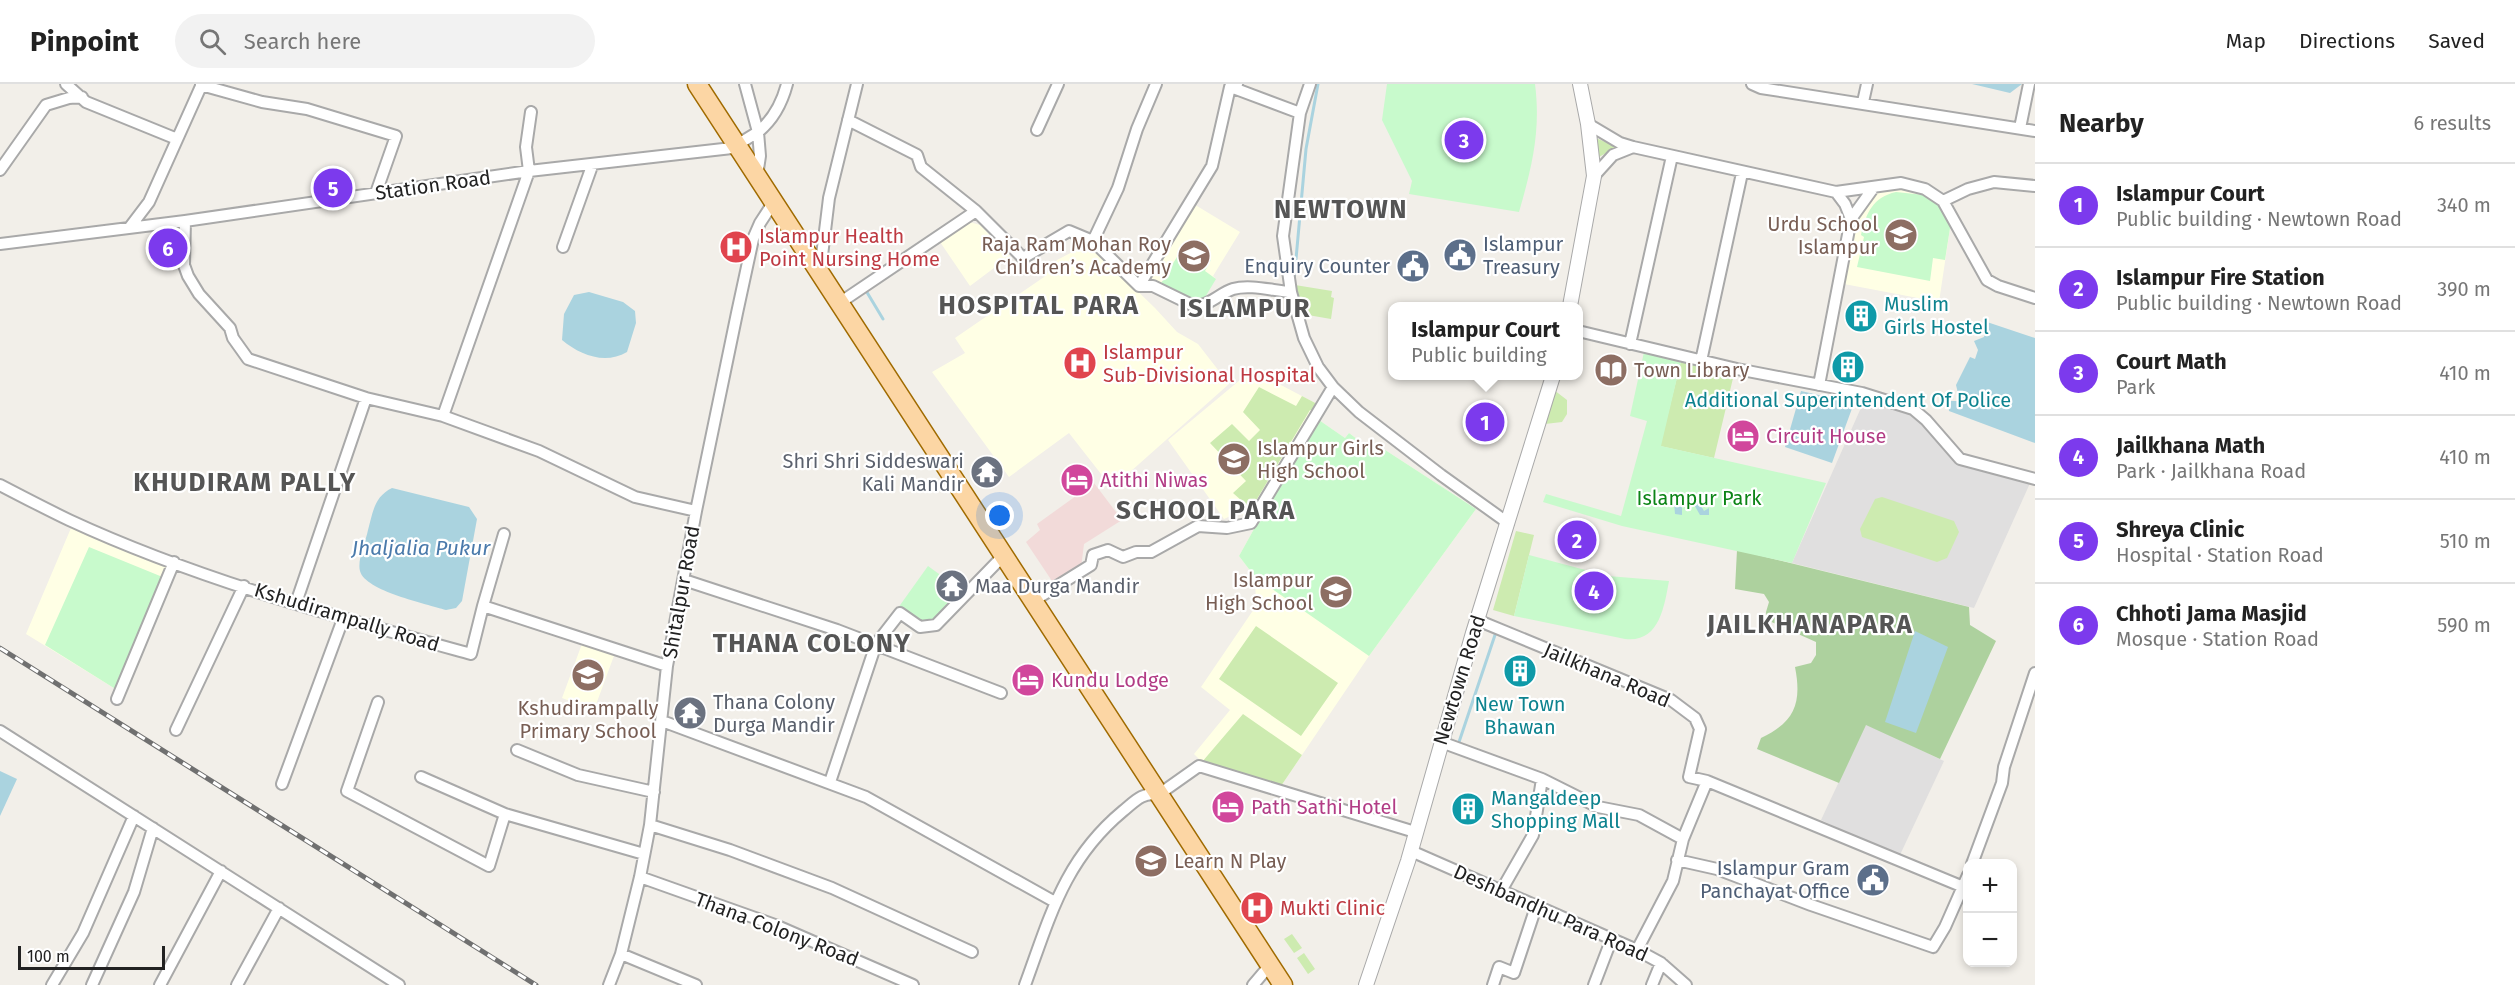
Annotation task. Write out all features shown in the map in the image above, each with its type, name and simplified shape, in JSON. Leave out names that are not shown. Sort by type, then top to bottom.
[{"type":"main road","points":[[696,84],[730,147],[757,178],[1283,985]]},
{"type":"street","points":[[66,84],[86,102],[177,139]]},
{"type":"street","points":[[130,227],[148,202],[202,84],[262,102],[307,109],[396,136],[376,193]]},
{"type":"street","points":[[745,84],[758,132],[760,156],[757,178]]},
{"type":"street","points":[[730,147],[758,132],[771,121],[784,96],[787,84]]},
{"type":"street","points":[[820,276],[829,198],[857,84]]},
{"type":"street","points":[[1037,130],[1058,84]]},
{"type":"street","points":[[1093,241],[1118,188],[1137,129],[1156,84]]},
{"type":"street","points":[[1310,84],[1300,112],[1284,227],[1291,292],[1304,338],[1318,367],[1333,387],[1366,418],[1508,523]]},
{"type":"street","points":[[1571,302],[1594,176],[1588,124],[1580,84]]},
{"type":"street","points":[[1863,102],[1867,84]]},
{"type":"street","points":[[2020,128],[2029,84]]},
{"type":"street","points":[[1139,286],[1212,166],[1232,86],[1300,112]]},
{"type":"street","points":[[1759,86],[2035,131]]},
{"type":"street","points":[[0,170],[46,105],[69,98],[82,97]]},
{"type":"street","points":[[443,416],[529,171],[526,147],[531,112]]},
{"type":"street","points":[[848,120],[917,155],[921,168],[976,211],[1023,258],[1069,231],[1093,241],[1139,286],[1154,286],[1194,306],[1200,306],[1241,288],[1291,292]]},
{"type":"street","points":[[1588,124],[1620,143],[1633,147],[1836,192],[1901,183],[1925,189],[1943,201],[1987,279],[1998,286],[2035,298]]},
{"type":"street","name":"Station Road","points":[[0,243],[185,221],[529,171],[592,166],[730,147]]},
{"type":"street","points":[[1594,176],[1613,155],[1633,147]]},
{"type":"street","points":[[1630,344],[1672,156]]},
{"type":"street","points":[[563,247],[592,166]]},
{"type":"street","points":[[1701,361],[1742,172]]},
{"type":"street","points":[[1943,201],[1968,189],[1994,182],[2035,186]]},
{"type":"street","points":[[1819,385],[1851,219],[1874,188]]},
{"type":"street","points":[[1836,192],[1845,204],[1851,219]]},
{"type":"street","name":"Shitalpur Road","points":[[609,985],[621,954],[640,877],[650,825],[667,666],[696,512],[753,239],[773,203]]},
{"type":"street","points":[[838,303],[976,211]]},
{"type":"street","points":[[185,221],[184,265],[188,276],[199,294],[230,328],[233,338],[248,359],[366,398],[443,416],[539,451],[635,497],[696,512]]},
{"type":"street","points":[[1583,332],[1701,361],[1862,393],[1913,409],[1926,420],[1960,459],[2035,479]]},
{"type":"street","name":"Newtown Road","points":[[1366,985],[1411,851],[1477,620],[1551,380]]},
{"type":"street","points":[[1033,601],[1091,565],[1093,555],[1108,550],[1124,557],[1136,552],[1151,552],[1198,526],[1227,528],[1251,523],[1333,387]]},
{"type":"street","points":[[296,603],[366,398]]},
{"type":"street","name":"Kshudirampally Road","points":[[0,485],[70,521],[174,562],[343,619],[471,654],[483,606]]},
{"type":"street","points":[[504,534],[483,606],[667,666]]},
{"type":"street","points":[[830,782],[876,644],[900,614],[920,627],[936,625],[1003,556]]},
{"type":"street","points":[[117,699],[174,562]]},
{"type":"street","points":[[684,580],[876,644],[1001,693]]},
{"type":"street","points":[[176,730],[244,586]]},
{"type":"street","points":[[282,784],[343,619]]},
{"type":"street","name":"Jailkhana Road","points":[[1477,620],[1671,700],[1695,718],[1700,729],[1689,777],[1707,781]]},
{"type":"street","points":[[1974,859],[2005,774],[2004,767],[2035,673]]},
{"type":"street","points":[[378,702],[347,791],[489,866],[505,814]]},
{"type":"street","points":[[662,722],[867,796],[1055,902]]},
{"type":"street","points":[[0,731],[399,985]]},
{"type":"street","points":[[1441,742],[1542,779],[1598,807],[1639,815],[1683,839]]},
{"type":"street","points":[[517,750],[578,775],[654,792]]},
{"type":"street","points":[[1025,985],[1055,902],[1088,845],[1105,826],[1140,797],[1149,793],[1158,795],[1199,766],[1415,832]]},
{"type":"street","points":[[421,777],[505,814],[644,854]]},
{"type":"street","points":[[1501,891],[1533,835],[1542,779]]},
{"type":"street","points":[[1637,950],[1672,881],[1683,839],[1707,781],[1961,886]]},
{"type":"street","points":[[52,985],[83,933],[134,816]]},
{"type":"street","points":[[650,825],[730,850],[832,888],[972,951]]},
{"type":"street","points":[[92,985],[134,892],[153,828]]},
{"type":"street","name":"Deshbandhu Para Road","points":[[1411,851],[1637,950],[1661,963],[1686,985]]},
{"type":"street","points":[[1677,860],[1717,869],[1811,905],[1933,946],[1945,927],[1963,886]]},
{"type":"street","points":[[160,985],[221,871]]},
{"type":"street","name":"Thana Colony Road","points":[[640,877],[775,925],[913,985]]},
{"type":"street","points":[[1493,985],[1499,967],[1514,972],[1536,907]]},
{"type":"street","points":[[237,985],[279,908]]},
{"type":"street","points":[[1593,985],[1612,938]]},
{"type":"street","points":[[621,954],[696,985]]},
{"type":"street","points":[[1652,985],[1661,963]]},
{"type":"street","points":[[1253,985],[1270,965]]},
{"type":"shaded area","name":"Urdu School Islampur","points":[[1907,189],[1938,199],[1951,222],[1939,302],[1844,284],[1856,221],[1871,198],[1880,192]]},
{"type":"shaded area","name":"Raja Ram Mohan Roy Children’s Academy","points":[[1192,203],[1240,232],[1213,276],[1216,279],[1160,285],[1150,280]]},
{"type":"shaded area","points":[[966,221],[980,225],[1010,256],[970,286],[938,239]]},
{"type":"shaded area","name":"Islampur Sub-Divisional Hospital","points":[[1080,248],[1095,250],[1177,332],[1198,344],[1229,384],[1112,488],[1069,433],[1009,477],[932,372],[965,353],[955,338],[1044,277],[1057,260]]},
{"type":"shaded area","name":"Islampur Girls High School","points":[[1246,375],[1258,383],[1262,375],[1319,405],[1250,520],[1239,512],[1224,519],[1168,440]]},
{"type":"shaded area","points":[[1874,400],[1902,409],[1923,421],[1943,450],[1960,464],[2031,481],[1974,608],[1792,563],[1860,410]]},
{"type":"shaded area","name":"Islampur High School","points":[[1316,418],[1345,438],[1349,433],[1374,452],[1379,446],[1476,509],[1369,656],[1281,786],[1202,762],[1194,754],[1230,710],[1201,687],[1256,606],[1255,577],[1239,556],[1254,529],[1251,527]]},
{"type":"shaded area","points":[[1094,483],[1122,520],[1084,544],[1081,568],[1054,584],[1026,542],[1040,530],[1037,524]]},
{"type":"shaded area","points":[[71,528],[169,568],[117,690],[26,634]]},
{"type":"shaded area","name":"Kshudirampally Primary School","points":[[583,641],[615,653],[594,710],[562,698]]},
{"type":"shaded area","points":[[1866,724],[1944,761],[1899,857],[1821,820]]},
{"type":"shaded area","name":"Learn N Play","points":[[1153,848],[1166,857],[1146,876],[1135,865]]},
{"type":"green space","points":[[1387,84],[1535,84],[1537,118],[1534,149],[1519,212],[1409,194],[1412,181],[1382,120]]},
{"type":"green space","points":[[1596,138],[1617,147],[1599,157]]},
{"type":"green space","name":"Urdu School Islampur","points":[[1896,192],[1924,195],[1938,201],[1951,222],[1945,260],[1933,258],[1930,281],[1857,267],[1864,237],[1861,235],[1868,213],[1876,202]]},
{"type":"green space","points":[[1186,242],[1211,260],[1205,271],[1216,279],[1204,299],[1198,302],[1160,285]]},
{"type":"green space","points":[[1295,285],[1332,291],[1331,297],[1334,298],[1331,319],[1302,314]]},
{"type":"green space","name":"Islampur Park","points":[[1644,352],[1681,361],[1661,446],[1826,483],[1792,563],[1622,526],[1543,502],[1546,494],[1621,516],[1647,421],[1630,416]]},
{"type":"green space","points":[[1681,361],[1734,374],[1714,458],[1660,446]]},
{"type":"green space","points":[[1259,387],[1296,406],[1302,396],[1319,405],[1315,412],[1310,410],[1251,509],[1233,493],[1246,481],[1210,443],[1232,424],[1249,441],[1260,430],[1243,412]]},
{"type":"green space","points":[[1554,390],[1567,400],[1567,414],[1562,422],[1545,424]]},
{"type":"green space","name":"Islampur High School","points":[[1316,418],[1345,438],[1349,433],[1374,452],[1379,446],[1476,509],[1369,656],[1255,577],[1239,556],[1254,529],[1251,527]]},
{"type":"green space","points":[[1882,497],[1954,521],[1959,532],[1947,558],[1937,562],[1862,537],[1860,529],[1875,499]]},
{"type":"green space","points":[[1516,531],[1534,535],[1514,616],[1493,610]]},
{"type":"green space","points":[[89,547],[165,578],[117,690],[45,645]]},
{"type":"green space","points":[[1737,550],[1969,607],[1970,625],[1996,641],[1940,759],[1866,725],[1839,783],[1757,749],[1761,738],[1773,732],[1789,718],[1796,701],[1795,667],[1811,663],[1816,655],[1816,642],[1767,620],[1766,612],[1769,602],[1764,594],[1735,589]]},
{"type":"green space","points":[[1529,555],[1608,576],[1669,581],[1658,622],[1646,635],[1636,639],[1625,639],[1514,616]]},
{"type":"green space","points":[[928,566],[946,579],[942,586],[957,601],[935,623],[920,623],[898,608]]},
{"type":"green space","points":[[1256,626],[1338,683],[1301,736],[1219,679]]},
{"type":"green space","points":[[1243,714],[1302,755],[1281,786],[1202,762]]},
{"type":"green space","points":[[1292,934],[1302,948],[1294,953],[1284,939]]},
{"type":"green space","points":[[1304,953],[1315,969],[1308,974],[1297,958]]},
{"type":"water","points":[[1972,84],[2022,84],[2010,93]]},
{"type":"water","points":[[589,292],[623,302],[635,311],[636,323],[627,352],[619,356],[602,358],[585,354],[562,340],[564,314],[574,295]]},
{"type":"water","points":[[1987,322],[2035,338],[2035,443],[1949,411],[1948,401],[1960,401],[1956,385],[1970,357],[1975,359],[1978,350],[1974,341],[1984,337]]},
{"type":"water","points":[[1801,391],[1854,403],[1832,463],[1785,447]]},
{"type":"water","name":"Jhaljalia Pukur","points":[[392,488],[469,507],[477,519],[462,601],[456,608],[446,610],[384,591],[364,578],[360,571],[361,556],[375,506],[381,496]]},
{"type":"water","points":[[1688,494],[1697,499],[1704,511],[1709,508],[1709,515],[1700,515],[1692,501],[1688,500],[1682,505],[1682,515],[1675,514],[1674,502],[1677,498]]},
{"type":"water","points":[[1915,631],[1948,647],[1916,733],[1885,722]]},
{"type":"water","points":[[0,771],[17,779],[0,816]]},
{"type":"waterway","points":[[1294,281],[1306,149],[1318,84]]},
{"type":"waterway","points":[[865,289],[883,319]]},
{"type":"waterway","points":[[1458,745],[1496,632]]},
{"type":"railway","points":[[0,648],[536,985]]},
{"type":"place","name":"Court Math","points":[[1464,140]]},
{"type":"place","name":"Shreya Clinic","points":[[333,188]]},
{"type":"place","name":"Urdu School Islampur","points":[[1901,235]]},
{"type":"place","name":"Islampur Health Point Nursing Home","points":[[736,247]]},
{"type":"place","name":"Chhoti Jama Masjid","points":[[168,248]]},
{"type":"place","name":"Islampur Treasury","points":[[1460,255]]},
{"type":"place","name":"Raja Ram Mohan Roy Children’s Academy","points":[[1194,256]]},
{"type":"place","name":"Enquiry Counter","points":[[1413,266]]},
{"type":"place","name":"Muslim Girls Hostel","points":[[1861,316]]},
{"type":"place","name":"Islampur Sub-Divisional Hospital","points":[[1080,363]]},
{"type":"place","name":"Additional Superintendent Of Police","points":[[1848,367]]},
{"type":"place","name":"Town Library","points":[[1611,370]]},
{"type":"place","name":"Islampur Court","points":[[1485,422]]},
{"type":"place","name":"Circuit House","points":[[1743,436]]},
{"type":"place","name":"Islampur Girls High School","points":[[1234,459]]},
{"type":"place","name":"Shri Shri Siddeswari Kali Mandir","points":[[987,472]]},
{"type":"place","name":"Atithi Niwas","points":[[1077,480]]},
{"type":"place","name":"Islampur Fire Station","points":[[1577,540]]},
{"type":"place","name":"Maa Durga Mandir","points":[[952,586]]},
{"type":"place","name":"Jailkhana Math","points":[[1594,591]]},
{"type":"place","name":"Islampur High School","points":[[1336,592]]},
{"type":"place","name":"New Town Bhawan","points":[[1520,671]]},
{"type":"place","name":"Kshudirampally Primary School","points":[[588,675]]},
{"type":"place","name":"Kundu Lodge","points":[[1028,680]]},
{"type":"place","name":"Thana Colony Durga Mandir","points":[[690,713]]},
{"type":"place","name":"Path Sathi Hotel","points":[[1228,807]]},
{"type":"place","name":"Mangaldeep Shopping Mall","points":[[1468,809]]},
{"type":"place","name":"Learn N Play","points":[[1151,861]]},
{"type":"place","name":"Islampur Gram Panchayat Office","points":[[1873,880]]},
{"type":"place","name":"Mukti Clinic","points":[[1257,908]]},
{"type":"district","name":"NEWTOWN","points":[[1341,209]]},
{"type":"district","name":"HOSPITAL PARA","points":[[1039,305]]},
{"type":"district","name":"ISLAMPUR","points":[[1245,308]]},
{"type":"district","name":"KHUDIRAM PALLY","points":[[245,482]]},
{"type":"district","name":"SCHOOL PARA","points":[[1206,510]]},
{"type":"district","name":"JAILKHANAPARA","points":[[1810,624]]},
{"type":"district","name":"THANA COLONY","points":[[812,643]]}]
